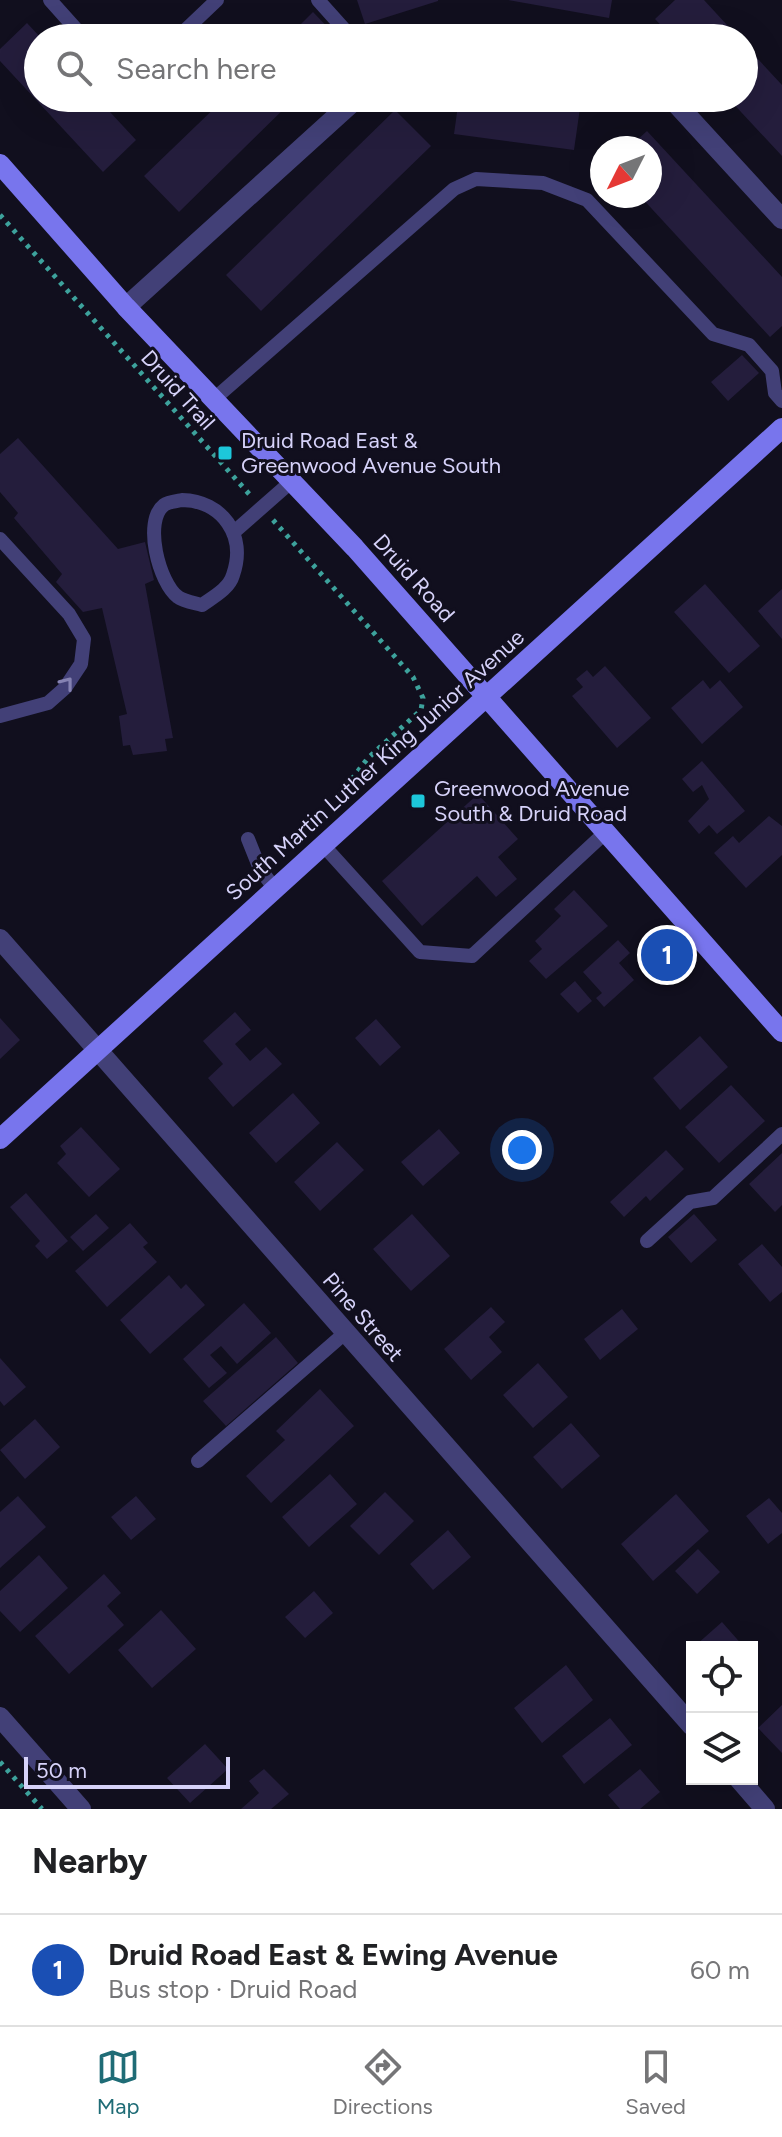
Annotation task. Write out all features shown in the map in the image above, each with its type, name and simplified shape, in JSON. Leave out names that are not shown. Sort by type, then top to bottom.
[{"type":"street","points":[[126,307],[342,112]]},
{"type":"street","points":[[684,112],[782,219]]},
{"type":"street","name":"Druid Road","points":[[0,164],[126,307],[292,481],[486,696],[782,1032]]},
{"type":"street","name":"South Martin Luther King Junior Avenue","points":[[0,1139],[782,428]]},
{"type":"street","name":"Pine Street","points":[[0,939],[686,1719]]},
{"type":"street","points":[[0,1717],[81,1809]]},
{"type":"street","points":[[744,1785],[765,1809]]},
{"type":"lane","points":[[50,0],[71,24]]},
{"type":"lane","points":[[192,24],[217,0]]},
{"type":"lane","points":[[318,0],[339,24]]},
{"type":"lane","points":[[213,400],[454,189],[476,179],[543,183],[587,200],[713,334],[749,345],[772,371],[775,393],[782,401]]},
{"type":"lane","points":[[234,532],[292,481]]},
{"type":"lane","points":[[182,500],[202,500],[219,512],[234,532],[237,557],[233,577],[220,593],[202,605],[177,597],[163,574],[154,521],[164,505],[182,500]]},
{"type":"lane","points":[[0,539],[69,614],[84,639],[81,664],[65,688],[48,703],[0,716]]},
{"type":"lane","points":[[323,845],[420,952],[472,956],[607,831]]},
{"type":"lane","points":[[248,839],[260,869],[275,889]]},
{"type":"lane","points":[[647,1241],[690,1202],[713,1198],[782,1134]]},
{"type":"lane","points":[[198,1461],[345,1333]]},
{"type":"path","name":"Druid Trail","points":[[0,215],[413,677],[423,698]]},
{"type":"path","points":[[0,1762],[42,1809]]},
{"type":"building","points":[[357,0],[438,0],[438,1],[365,24]]},
{"type":"building","points":[[508,0],[612,0],[609,18]]},
{"type":"building","points":[[675,0],[704,0],[726,24],[660,24],[655,19]]},
{"type":"building","points":[[313,12],[325,24],[301,24]]},
{"type":"building","points":[[24,26],[24,87],[0,61],[0,49]]},
{"type":"building","points":[[758,59],[782,85],[782,156],[741,112],[758,112]]},
{"type":"building","points":[[47,112],[110,112],[136,140],[103,172]]},
{"type":"building","points":[[210,112],[281,112],[179,212],[144,176]]},
{"type":"building","points":[[393,112],[397,112],[431,146],[261,311],[226,275]]},
{"type":"building","points":[[457,112],[579,112],[574,150],[454,134]]},
{"type":"building","points":[[662,147],[782,277],[782,326],[770,337],[651,208],[662,208]]},
{"type":"building","points":[[742,355],[759,373],[728,401],[711,382]]},
{"type":"building","points":[[18,438],[118,549],[145,542],[154,580],[145,584],[173,738],[165,739],[167,751],[133,755],[130,745],[123,746],[119,716],[127,714],[102,608],[83,612],[56,582],[62,574],[14,518],[18,513],[0,492],[0,454]]},
{"type":"building","points":[[705,584],[760,646],[729,673],[674,612]]},
{"type":"building","points":[[782,589],[782,639],[758,611]]},
{"type":"building","points":[[605,666],[651,718],[617,748],[572,696],[583,687],[576,679],[587,670],[593,677]]},
{"type":"building","points":[[703,680],[710,689],[720,680],[743,707],[702,744],[671,708]]},
{"type":"building","points":[[702,761],[745,811],[717,834],[709,825],[699,834],[688,821],[709,799],[702,785],[693,792],[682,779]]},
{"type":"building","points":[[478,794],[518,839],[498,857],[517,879],[496,897],[477,876],[422,926],[382,881]]},
{"type":"building","points":[[769,816],[782,826],[782,855],[746,888],[714,853],[733,836],[739,843]]},
{"type":"building","points":[[574,890],[608,926],[546,979],[529,961],[542,949],[535,941],[561,916],[554,909]]},
{"type":"building","points":[[618,940],[630,953],[619,963],[634,980],[604,1007],[596,998],[602,993],[583,972]]},
{"type":"building","points":[[575,981],[592,1001],[578,1013],[560,994]]},
{"type":"building","points":[[235,1012],[251,1030],[235,1044],[250,1061],[266,1047],[282,1064],[233,1107],[208,1078],[223,1064],[203,1041]]},
{"type":"building","points":[[0,1018],[20,1040],[0,1059]]},
{"type":"building","points":[[376,1019],[401,1047],[380,1066],[355,1038]]},
{"type":"building","points":[[700,1036],[728,1067],[680,1110],[653,1078]]},
{"type":"building","points":[[731,1085],[765,1121],[719,1163],[685,1127]]},
{"type":"building","points":[[293,1093],[320,1123],[276,1163],[249,1133]]},
{"type":"building","points":[[81,1127],[120,1169],[89,1197],[57,1163],[66,1154],[60,1146]]},
{"type":"building","points":[[439,1129],[460,1153],[423,1186],[401,1162]]},
{"type":"building","points":[[337,1142],[364,1170],[320,1211],[294,1182]]},
{"type":"building","points":[[666,1150],[684,1169],[650,1201],[646,1196],[624,1217],[610,1202]]},
{"type":"building","points":[[782,1153],[782,1205],[775,1212],[749,1184]]},
{"type":"building","points":[[26,1193],[68,1241],[47,1259],[35,1246],[40,1241],[10,1207]]},
{"type":"building","points":[[96,1214],[109,1228],[83,1251],[70,1237]]},
{"type":"building","points":[[412,1214],[450,1256],[411,1291],[373,1249]]},
{"type":"building","points":[[694,1214],[717,1240],[691,1263],[668,1237]]},
{"type":"building","points":[[130,1223],[148,1243],[143,1247],[157,1262],[107,1307],[75,1271]]},
{"type":"building","points":[[762,1244],[782,1267],[782,1292],[770,1302],[738,1264]]},
{"type":"building","points":[[169,1275],[181,1289],[186,1284],[205,1305],[150,1354],[120,1320]]},
{"type":"building","points":[[244,1303],[271,1333],[237,1364],[221,1346],[210,1355],[227,1373],[209,1388],[183,1359]]},
{"type":"building","points":[[491,1307],[505,1322],[489,1337],[502,1352],[471,1380],[444,1349]]},
{"type":"building","points":[[622,1309],[638,1329],[600,1360],[584,1339]]},
{"type":"building","points":[[276,1337],[298,1363],[226,1426],[203,1401]]},
{"type":"building","points":[[0,1358],[26,1387],[4,1406],[0,1401]]},
{"type":"building","points":[[538,1363],[568,1397],[533,1428],[503,1395]]},
{"type":"building","points":[[320,1389],[354,1426],[271,1503],[246,1476],[285,1440],[276,1431]]},
{"type":"building","points":[[35,1419],[60,1447],[25,1479],[0,1450]]},
{"type":"building","points":[[571,1423],[600,1456],[562,1489],[533,1457]]},
{"type":"building","points":[[330,1474],[357,1504],[309,1547],[282,1517]]},
{"type":"building","points":[[385,1492],[414,1521],[379,1555],[350,1526]]},
{"type":"building","points":[[676,1494],[709,1531],[653,1581],[621,1544]]},
{"type":"building","points":[[18,1496],[46,1527],[0,1568],[0,1512]]},
{"type":"building","points":[[136,1496],[156,1519],[131,1540],[111,1517]]},
{"type":"building","points":[[769,1498],[782,1513],[782,1533],[768,1544],[746,1516]]},
{"type":"building","points":[[448,1530],[471,1557],[433,1590],[410,1564]]},
{"type":"building","points":[[698,1549],[720,1572],[697,1594],[675,1571]]},
{"type":"building","points":[[39,1555],[68,1588],[20,1632],[0,1611],[0,1591]]},
{"type":"building","points":[[104,1574],[121,1593],[107,1606],[124,1625],[69,1674],[35,1636]]},
{"type":"building","points":[[314,1591],[333,1613],[305,1638],[285,1617]]},
{"type":"building","points":[[161,1610],[196,1649],[152,1688],[118,1650]]},
{"type":"building","points":[[722,1622],[739,1641],[701,1641]]},
{"type":"building","points":[[566,1665],[593,1700],[542,1743],[514,1708]]},
{"type":"building","points":[[782,1705],[782,1753],[758,1728]]},
{"type":"building","points":[[610,1718],[632,1745],[584,1784],[562,1756]]},
{"type":"building","points":[[205,1744],[228,1769],[190,1803],[167,1778]]},
{"type":"building","points":[[264,1769],[289,1794],[271,1809],[241,1809],[259,1793],[249,1781]]},
{"type":"building","points":[[640,1769],[660,1792],[640,1809],[620,1809],[608,1795]]},
{"type":"place","name":"Druid Road East & Greenwood Avenue South","points":[[225,453]]},
{"type":"place","name":"Greenwood Avenue South & Druid Road","points":[[418,801]]},
{"type":"place","name":"Druid Road East & Ewing Avenue","points":[[667,955]]}]
